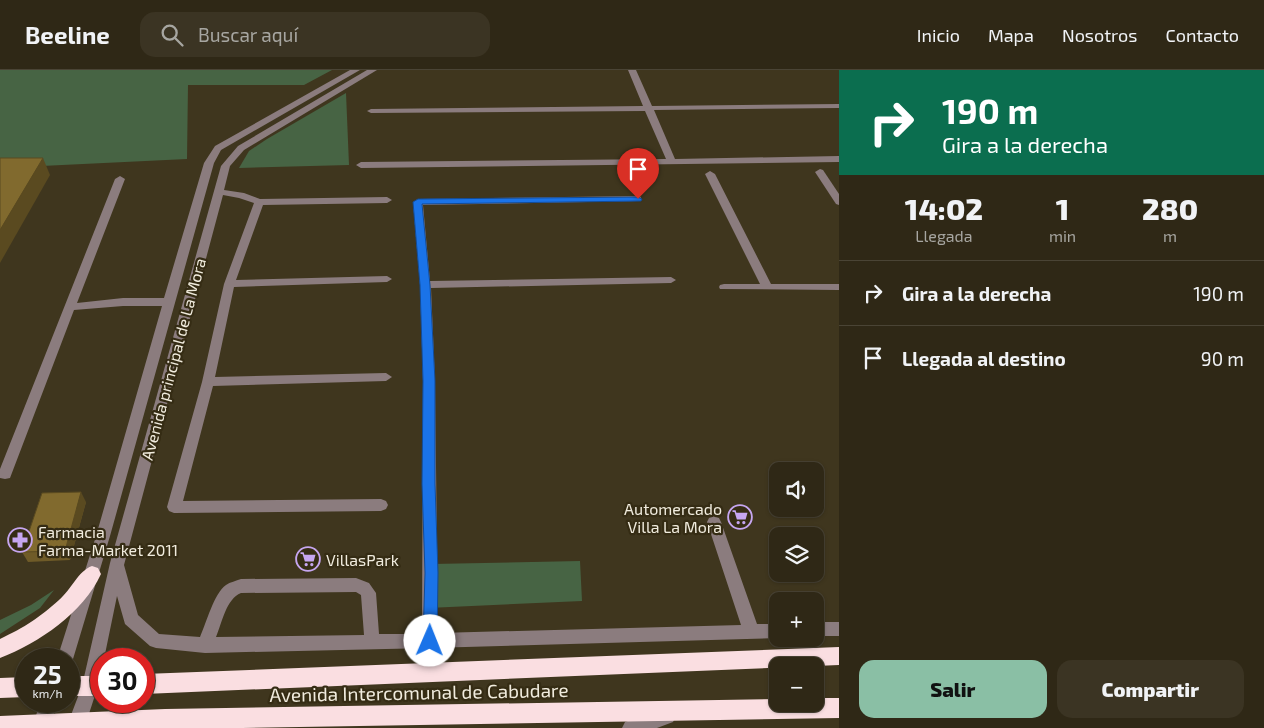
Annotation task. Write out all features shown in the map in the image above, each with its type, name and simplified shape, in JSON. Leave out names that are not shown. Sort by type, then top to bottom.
[{"type":"highway","points":[[0,649],[38,630],[68,604],[92,574]]},
{"type":"highway","name":"Avenida Intercomunal de Cabudare","points":[[155,684],[839,656]]},
{"type":"highway","points":[[0,688],[15,687]]},
{"type":"highway","name":"Avenida Intercomunal de Cabudare","points":[[0,726],[839,708]]},
{"type":"street","name":"Avenida principal de La Mora","points":[[68,648],[92,574],[168,302],[209,164],[218,148],[245,131],[356,70]]},
{"type":"street","name":"Avenida principal de La Mora","points":[[102,648],[117,563],[168,383],[226,166],[241,148],[373,70]]},
{"type":"street","points":[[632,70],[650,107],[672,162]]},
{"type":"street","points":[[371,111],[839,106]]},
{"type":"street","points":[[361,165],[839,159]]},
{"type":"street","points":[[820,172],[839,202]]},
{"type":"street","points":[[710,174],[767,287]]},
{"type":"street","points":[[6,474],[120,179]]},
{"type":"street","points":[[218,192],[241,195],[258,202],[387,200]]},
{"type":"street","points":[[430,641],[432,573],[428,484],[429,381],[425,285],[418,202],[638,199]]},
{"type":"street","points":[[258,202],[229,284],[208,382],[174,508],[381,504]]},
{"type":"street","points":[[229,284],[387,279]]},
{"type":"street","points":[[425,285],[671,280]]},
{"type":"street","points":[[724,287],[839,286]]},
{"type":"street","points":[[69,308],[123,302],[168,302]]},
{"type":"street","points":[[208,382],[386,377]]},
{"type":"street","points":[[714,522],[751,631]]},
{"type":"street","points":[[117,563],[131,618],[156,642],[205,645],[430,641],[769,631]]},
{"type":"street","points":[[205,645],[224,598],[230,590],[241,586],[356,585],[364,588],[368,593],[372,641]]},
{"type":"street","points":[[824,630],[839,629]]},
{"type":"street","name":"Avenida principal de La Mora","points":[[77,723],[90,698]]},
{"type":"street","points":[[631,728],[683,710]]},
{"type":"street","points":[[42,724],[46,713]]},
{"type":"green space","points":[[0,70],[332,70],[304,85],[188,85],[187,159],[0,168]]},
{"type":"green space","points":[[346,93],[349,165],[239,168],[249,151]]},
{"type":"green space","points":[[580,561],[582,601],[428,608],[432,564]]},
{"type":"green space","points":[[54,590],[40,608],[0,634],[0,620],[31,605]]},
{"type":"building","points":[[0,158],[43,158],[0,230]]},
{"type":"building","points":[[81,492],[65,551],[22,552],[42,493]]},
{"type":"place","name":"Automercado Villa La Mora","points":[[740,517]]},
{"type":"place","name":"Farmacia Farma-Market 2011","points":[[20,540]]},
{"type":"place","name":"VillasPark","points":[[308,559]]},
{"type":"route","points":[[430,641],[432,573],[428,484],[429,381],[425,285],[418,202],[638,199]]}]
